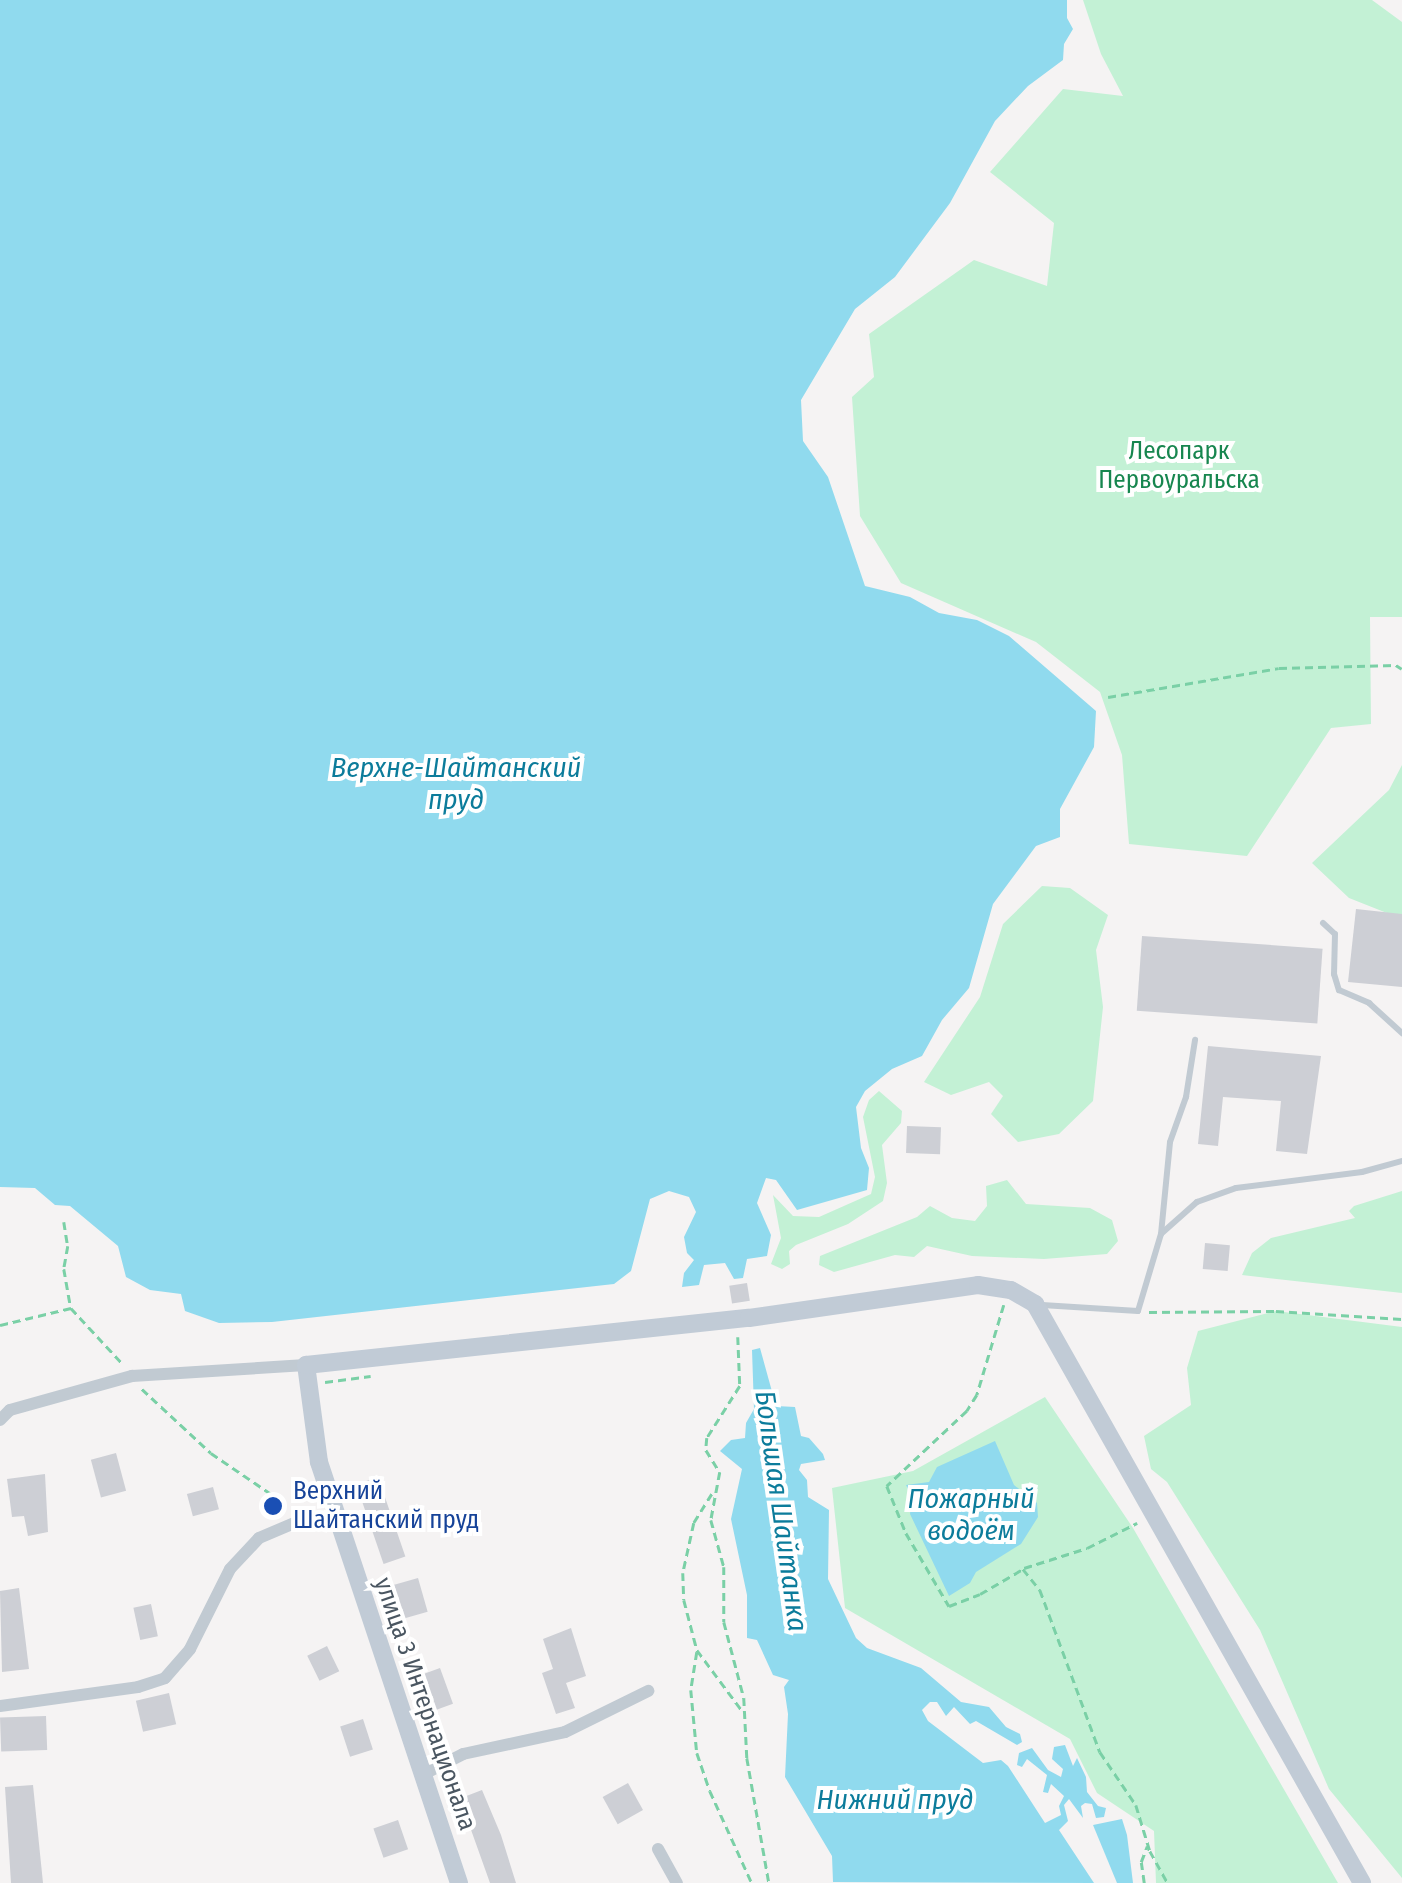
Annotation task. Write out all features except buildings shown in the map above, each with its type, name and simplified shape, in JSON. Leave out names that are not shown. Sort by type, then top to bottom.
[{"type":"street","points":[[0,1420],[10,1410],[132,1376],[306,1365],[748,1318],[939,1287],[978,1284],[1011,1290],[1035,1304],[1362,1883]]},
{"type":"street","name":"улица 3 Интернационала","points":[[306,1365],[319,1462],[460,1883]]},
{"type":"street","points":[[0,1706],[138,1687],[165,1678],[190,1649],[230,1569],[260,1538],[295,1523]]},
{"type":"street","points":[[422,1775],[463,1754],[565,1732],[648,1692]]},
{"type":"street","points":[[658,1849],[677,1883]]},
{"type":"lane","points":[[1323,923],[1335,934],[1334,974],[1339,990],[1369,1003],[1402,1033]]},
{"type":"lane","points":[[1035,1304],[1138,1312],[1161,1234],[1170,1142],[1186,1097],[1195,1040]]},
{"type":"lane","points":[[1161,1234],[1197,1202],[1236,1188],[1362,1172],[1402,1161]]},
{"type":"path","points":[[1108,696],[1279,668],[1402,666]]},
{"type":"path","points":[[64,1222],[68,1246],[64,1269],[71,1308],[98,1332],[167,1417],[271,1494]]},
{"type":"path","points":[[1011,1290],[977,1395],[967,1412],[887,1486],[906,1533],[949,1606],[980,1594],[1022,1569],[1087,1548],[1139,1522]]},
{"type":"path","points":[[0,1326],[71,1308]]},
{"type":"path","points":[[1138,1312],[1276,1311],[1402,1320]]},
{"type":"path","points":[[738,1334],[740,1386],[707,1438],[706,1450],[720,1472],[713,1493],[694,1522],[683,1573],[697,1650],[710,1674],[745,1714]]},
{"type":"path","points":[[713,1493],[712,1520],[724,1567],[724,1622],[733,1642],[745,1714],[746,1758],[769,1883]]},
{"type":"path","points":[[1022,1569],[1040,1590],[1100,1752],[1136,1805],[1147,1845],[1168,1883]]},
{"type":"path","points":[[697,1650],[691,1690],[697,1753],[752,1883]]},
{"type":"path","points":[[1144,1883],[1141,1862],[1147,1845]]},
{"type":"green space","name":"Лесопарк Первоуральска","points":[[1083,0],[1372,0],[1402,22],[1402,617],[1370,617],[1371,724],[1331,728],[1247,856],[1129,844],[1122,755],[1100,692],[1036,642],[901,583],[860,516],[852,397],[874,377],[869,334],[974,260],[1047,286],[1054,223],[990,172],[1063,89],[1123,96],[1101,54]]},
{"type":"green space","points":[[1402,765],[1402,919],[1349,898],[1312,863],[1389,790]]},
{"type":"green space","points":[[1042,886],[1070,888],[1108,915],[1096,950],[1103,1007],[1093,1101],[1059,1134],[1018,1142],[991,1114],[1003,1096],[989,1082],[951,1095],[924,1082],[980,997],[1003,924]]},
{"type":"green space","points":[[879,1091],[902,1111],[901,1123],[882,1145],[887,1183],[883,1201],[848,1224],[796,1245],[789,1251],[790,1264],[782,1269],[771,1264],[781,1238],[773,1195],[793,1216],[819,1217],[871,1194],[875,1177],[863,1117],[869,1100]]},
{"type":"green space","points":[[1007,1180],[1026,1204],[1090,1208],[1112,1220],[1118,1241],[1107,1254],[1044,1259],[972,1256],[927,1246],[914,1257],[895,1255],[834,1272],[819,1265],[820,1256],[917,1217],[930,1206],[952,1218],[975,1221],[987,1206],[986,1186]]},
{"type":"green space","points":[[1402,1191],[1402,1293],[1242,1275],[1252,1253],[1271,1238],[1355,1218],[1349,1211],[1354,1206]]},
{"type":"green space","points":[[1276,1311],[1402,1327],[1402,1878],[1329,1789],[1260,1630],[1167,1482],[1151,1469],[1144,1436],[1191,1405],[1187,1368],[1198,1331]]},
{"type":"green space","points":[[1045,1397],[1133,1528],[1338,1883],[1156,1883],[1154,1831],[1097,1793],[1070,1739],[845,1608],[832,1488],[913,1471]]},
{"type":"water","name":"Верхне-Шайтанский пруд","points":[[0,0],[1067,0],[1067,18],[1073,29],[1064,44],[1063,60],[1028,86],[995,121],[950,203],[895,277],[855,309],[801,400],[803,441],[828,477],[865,586],[910,597],[939,613],[977,620],[1009,636],[1096,711],[1094,747],[1060,809],[1060,837],[1036,846],[993,904],[969,988],[942,1020],[922,1056],[892,1069],[865,1091],[856,1107],[861,1148],[869,1168],[867,1190],[797,1210],[776,1180],[766,1178],[757,1203],[771,1235],[767,1256],[747,1259],[743,1278],[734,1279],[725,1263],[704,1265],[699,1285],[682,1287],[684,1273],[694,1260],[687,1253],[684,1237],[696,1212],[689,1197],[669,1191],[650,1199],[631,1271],[614,1284],[272,1322],[219,1323],[185,1311],[181,1294],[150,1290],[126,1277],[118,1246],[70,1206],[55,1205],[35,1188],[0,1187]]},
{"type":"water","name":"Нижний пруд","points":[[760,1348],[776,1406],[795,1407],[801,1436],[809,1438],[825,1460],[801,1464],[799,1470],[807,1480],[808,1497],[829,1510],[828,1579],[856,1638],[867,1648],[921,1668],[961,1702],[989,1707],[1006,1727],[1020,1734],[1022,1742],[1017,1745],[976,1721],[970,1724],[954,1707],[946,1716],[937,1702],[930,1702],[922,1710],[928,1721],[983,1763],[1001,1760],[1008,1766],[1045,1823],[1061,1815],[1059,1806],[1064,1796],[1051,1784],[1048,1793],[1043,1792],[1047,1775],[1027,1759],[1022,1767],[1017,1765],[1019,1753],[1032,1748],[1048,1770],[1061,1777],[1063,1769],[1052,1759],[1054,1747],[1065,1745],[1073,1766],[1077,1758],[1086,1777],[1087,1792],[1098,1806],[1106,1808],[1104,1817],[1096,1818],[1092,1804],[1085,1803],[1081,1806],[1083,1818],[1069,1799],[1064,1805],[1068,1821],[1059,1830],[1094,1883],[833,1882],[832,1856],[785,1777],[788,1714],[784,1687],[789,1680],[773,1675],[757,1640],[747,1638],[747,1595],[731,1519],[742,1469],[720,1451],[731,1440],[745,1438],[746,1423],[754,1409],[752,1350]]},
{"type":"water","name":"Пожарный водоём","points":[[995,1441],[1014,1485],[1037,1503],[1038,1517],[1021,1544],[976,1572],[970,1583],[949,1596],[910,1514],[912,1497],[906,1485],[929,1482],[937,1467]]},
{"type":"water","points":[[1122,1819],[1133,1883],[1117,1883],[1093,1825]]},
{"type":"place","name":"Верхний Шайтанский пруд","points":[[273,1506]]},
{"type":"water label","name":"Большая Шайтанка","points":[[781,1511]]}]
